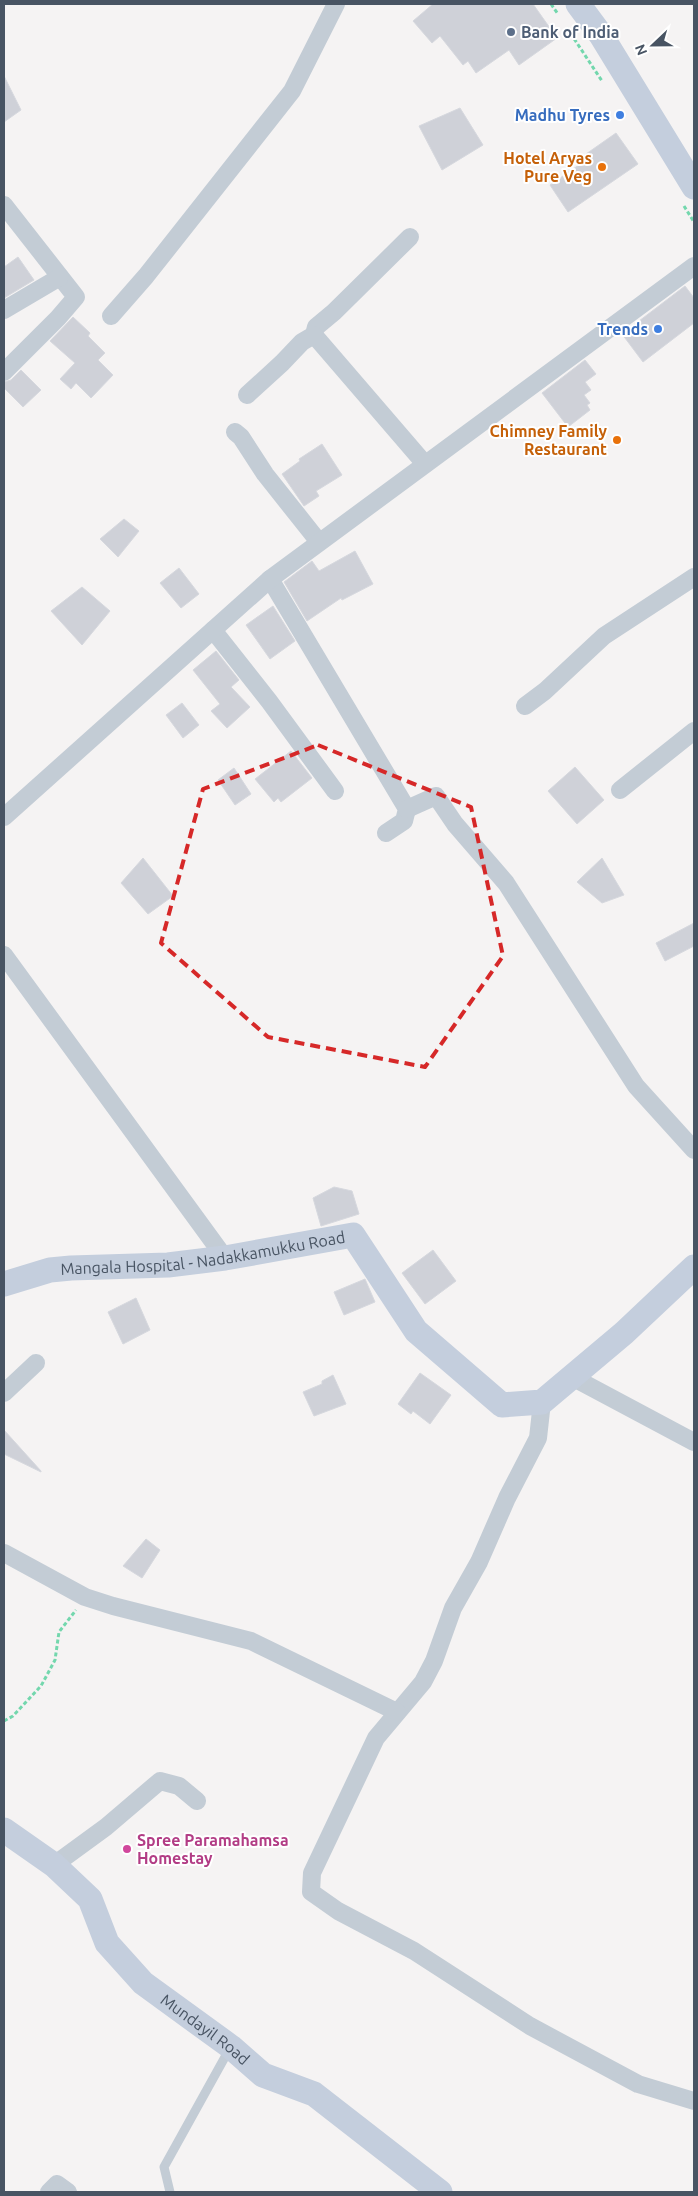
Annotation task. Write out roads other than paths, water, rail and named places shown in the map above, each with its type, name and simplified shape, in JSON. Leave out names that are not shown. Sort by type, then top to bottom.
[{"type":"main road","points":[[578,4],[601,35],[694,188]]},
{"type":"main road","name":"Mangala Hospital - Nadakkamukku Road","points":[[4,1284],[50,1270],[168,1265],[225,1258],[353,1235],[416,1332],[502,1405],[542,1402]]},
{"type":"main road","points":[[542,1402],[624,1333],[694,1267]]},
{"type":"main road","name":"Mundayil Road","points":[[4,1830],[54,1865],[90,1899],[107,1943],[143,1983],[231,2047],[263,2075],[314,2094],[440,2192]]},
{"type":"street","points":[[111,316],[146,276],[292,92],[336,4]]},
{"type":"street","points":[[4,205],[76,297],[58,318],[4,372]]},
{"type":"street","points":[[247,395],[302,342],[314,335],[316,327],[334,312],[410,237]]},
{"type":"street","points":[[4,817],[270,578],[694,266]]},
{"type":"street","points":[[4,310],[60,277]]},
{"type":"street","points":[[314,335],[425,464]]},
{"type":"street","points":[[235,432],[241,437],[265,474],[319,542]]},
{"type":"street","points":[[525,706],[545,691],[604,636],[694,577]]},
{"type":"street","points":[[270,578],[407,809],[404,821],[386,833]]},
{"type":"street","points":[[213,630],[269,701],[335,791]]},
{"type":"street","points":[[620,790],[694,731]]},
{"type":"street","points":[[407,809],[436,796],[455,824],[506,883],[636,1086],[694,1150]]},
{"type":"street","points":[[4,955],[225,1258]]},
{"type":"street","points":[[4,1393],[36,1364]]},
{"type":"street","points":[[572,1377],[694,1442]]},
{"type":"street","points":[[542,1402],[538,1438],[507,1498],[479,1562],[453,1608],[434,1661],[423,1682],[376,1738],[364,1760],[312,1873],[311,1892],[338,1911],[414,1951],[530,2026],[638,2084],[694,2101]]},
{"type":"street","points":[[4,1553],[85,1597],[113,1606],[251,1641],[397,1712]]},
{"type":"street","points":[[54,1865],[106,1828],[160,1782],[179,1786],[197,1801]]},
{"type":"street","points":[[49,2192],[57,2184],[68,2192]]},
{"type":"lane","points":[[170,2192],[164,2167],[231,2047]]},
{"type":"place","name":"Bank of India","points":[[511,32]]},
{"type":"place","name":"Madhu Tyres","points":[[620,115]]},
{"type":"place","name":"Hotel Aryas Pure Veg","points":[[602,167]]},
{"type":"place","name":"Trends","points":[[658,329]]},
{"type":"place","name":"Chimney Family Restaurant","points":[[617,440]]},
{"type":"place","name":"Spree Paramahamsa Homestay","points":[[127,1849]]}]
